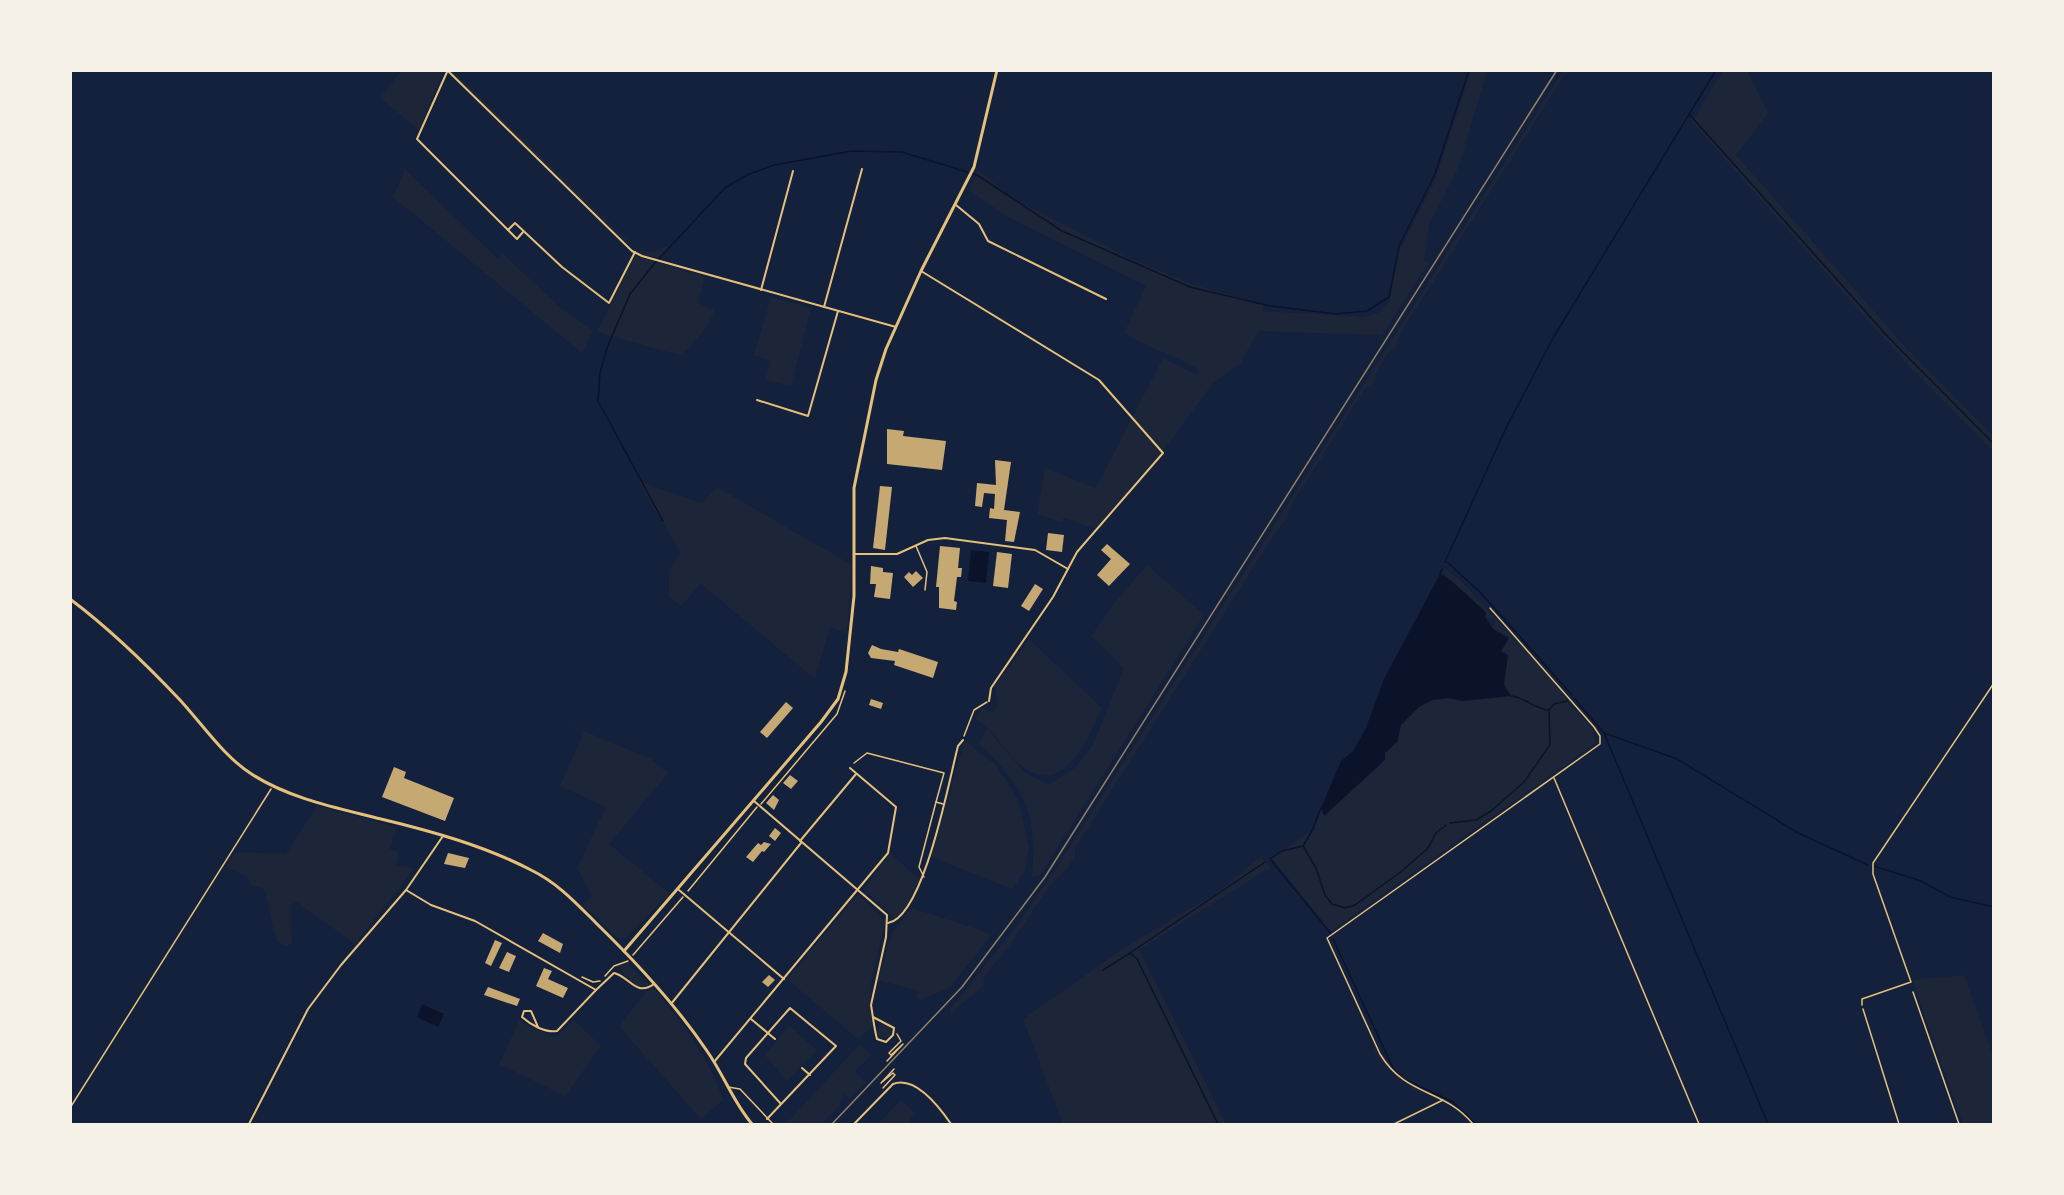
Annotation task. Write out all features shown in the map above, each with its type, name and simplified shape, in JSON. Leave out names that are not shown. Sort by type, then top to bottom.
[{"type":"street","points":[[624,951],[679,890],[835,705],[845,681],[853,608],[854,489],[876,380],[921,271],[971,176],[997,70]]},
{"type":"street","points":[[524,232],[517,238],[417,139],[447,71],[635,252],[654,260],[896,327]]},
{"type":"street","points":[[824,307],[862,169]]},
{"type":"street","points":[[761,290],[794,171]]},
{"type":"street","points":[[956,205],[979,224],[988,241],[1106,299]]},
{"type":"street","points":[[508,230],[515,223],[562,267],[609,303],[635,252]]},
{"type":"street","points":[[921,271],[1099,380],[1163,453],[1085,543],[1033,627],[994,682],[989,702]]},
{"type":"street","points":[[757,400],[808,416],[838,311]]},
{"type":"street","points":[[855,554],[897,554],[933,539],[945,538],[1041,552],[1068,569]]},
{"type":"street","points":[[70,598],[157,675],[235,761],[253,775],[328,806],[443,836],[506,859],[544,877],[563,890],[631,958],[671,1004],[714,1062],[752,1125]]},
{"type":"street","points":[[888,923],[901,916],[924,877],[958,747],[963,740]]},
{"type":"street","points":[[714,1062],[888,853],[896,807],[850,768]]},
{"type":"street","points":[[671,1004],[856,773]]},
{"type":"street","points":[[754,801],[883,911],[888,923],[872,996],[873,1017],[877,1039],[886,1042],[893,1035],[894,1028],[873,1017]]},
{"type":"street","points":[[249,1125],[308,1010],[341,965],[406,890],[443,836]]},
{"type":"street","points":[[406,890],[431,905],[475,921],[596,990]]},
{"type":"street","points":[[679,890],[784,979]]},
{"type":"street","points":[[538,1027],[531,1011],[524,1011],[522,1019],[538,1027],[549,1032],[557,1031],[614,973],[638,989],[654,984]]},
{"type":"street","points":[[767,1119],[836,1046],[790,1008],[746,1058],[745,1064],[781,1104]]},
{"type":"street","points":[[751,1018],[775,1039]]},
{"type":"street","points":[[802,1068],[810,1075]]},
{"type":"street","points":[[854,1125],[893,1084],[902,1080],[908,1082],[932,1101],[951,1125]]},
{"type":"lane","points":[[916,546],[927,572],[925,590]]},
{"type":"lane","points":[[854,763],[867,753],[944,773],[919,867],[924,877]]},
{"type":"lane","points":[[936,802],[944,804]]},
{"type":"lane","points":[[1913,992],[1959,1125]]},
{"type":"lane","points":[[1863,1009],[1899,1125]]},
{"type":"lane","points":[[727,1087],[733,1086],[740,1089],[773,1125]]},
{"type":"path","points":[[1473,1125],[1459,1109],[1409,1085],[1391,1072],[1380,1054],[1327,938],[1598,747],[1600,736],[1571,703],[1558,683],[1490,608]]},
{"type":"path","points":[[582,977],[599,982],[614,966],[631,958],[837,714],[845,696],[845,681]]},
{"type":"path","points":[[1863,1009],[1862,999],[1911,982],[1873,874],[1874,861],[1994,683]]},
{"type":"path","points":[[963,740],[974,710],[989,702]]},
{"type":"path","points":[[1554,777],[1699,1125]]},
{"type":"path","points":[[70,1108],[273,785]]},
{"type":"path","points":[[887,1061],[903,1044],[891,1055],[889,1053],[899,1039]]},
{"type":"path","points":[[882,1088],[895,1075],[893,1073],[881,1083],[894,1069]]},
{"type":"path","points":[[1394,1125],[1444,1100]]},
{"type":"shaded area","points":[[401,71],[443,71],[419,130],[380,98]]},
{"type":"shaded area","points":[[449,71],[453,71],[632,245],[648,252],[656,251],[664,246],[668,248],[657,258],[644,254],[626,242]]},
{"type":"shaded area","points":[[1471,71],[1487,71],[1459,166],[1429,225],[1424,260],[1429,262],[1382,335],[1258,331],[1240,364],[1213,383],[1165,448],[1095,529],[1064,518],[1060,522],[1037,514],[1045,468],[1096,488],[1163,358],[1197,375],[1199,370],[1124,333],[1146,286],[1006,216],[969,190],[978,170],[1012,198],[1127,257],[1191,284],[1263,304],[1262,311],[1364,317],[1378,313],[1390,300],[1399,252],[1434,183]]},
{"type":"shaded area","points":[[1563,71],[1567,71],[1400,334],[1396,347],[1388,353],[1376,372],[1374,383],[1366,387],[1292,504],[1287,519],[1277,530],[1075,848],[1075,857],[1066,870],[1051,884],[1009,946],[984,977],[983,987],[956,1008],[951,1016],[950,1009],[1019,923],[1066,853]]},
{"type":"shaded area","points":[[1723,71],[1747,71],[1768,113],[1736,155],[1916,359],[1993,436],[1993,451],[1906,363],[1692,122]]},
{"type":"shaded area","points":[[405,169],[498,259],[503,254],[563,310],[593,331],[582,353],[393,197]]},
{"type":"shaded area","points":[[637,256],[705,277],[698,303],[714,310],[713,315],[695,341],[679,355],[597,332],[633,258]]},
{"type":"shaded area","points":[[771,297],[811,308],[791,386],[765,380],[771,361],[754,355]]},
{"type":"shaded area","points":[[638,481],[702,503],[717,487],[852,565],[847,633],[830,627],[815,679],[701,584],[681,606],[669,597],[669,570],[681,553]]},
{"type":"shaded area","points":[[971,550],[989,552],[986,583],[968,581]]},
{"type":"shaded area","points":[[1147,565],[1204,615],[1040,875],[1032,877],[1032,835],[1025,802],[1007,774],[979,743],[987,728],[1025,773],[1050,785],[1076,767],[1093,745],[1124,668],[1091,636],[1115,602]]},
{"type":"shaded area","points":[[1445,569],[1459,579],[1560,687],[1568,703],[1593,729],[1595,744],[1331,931],[1272,858],[1313,829],[1321,808],[1324,816],[1385,760],[1385,753],[1397,742],[1400,725],[1419,707],[1432,700],[1449,698],[1462,701],[1510,696],[1504,685],[1506,659],[1510,656],[1501,652],[1509,639],[1494,629],[1494,620],[1485,617],[1486,612],[1444,575]]},
{"type":"shaded area","points":[[1440,574],[1486,612],[1485,617],[1493,629],[1509,638],[1501,651],[1508,655],[1504,685],[1511,696],[1462,701],[1449,698],[1432,700],[1419,707],[1401,725],[1397,742],[1385,753],[1385,760],[1324,816],[1321,808],[1341,761],[1353,751],[1366,728],[1384,679]]},
{"type":"shaded area","points":[[1029,639],[1102,708],[1082,748],[1062,770],[1050,775],[1037,774],[1022,766],[989,730],[976,720],[982,708],[993,713],[998,703],[995,687]]},
{"type":"shaded area","points":[[548,716],[651,759],[668,773],[609,844],[670,894],[624,939],[618,938],[583,905],[592,896],[577,868],[606,807],[560,786],[584,732]]},
{"type":"shaded area","points":[[965,741],[996,765],[1018,799],[1029,847],[1024,872],[1012,889],[931,857]]},
{"type":"shaded area","points":[[317,806],[397,827],[390,849],[399,852],[396,865],[414,869],[355,944],[297,902],[290,905],[292,944],[285,946],[277,941],[263,888],[252,886],[246,876],[226,867],[235,852],[286,854]]},
{"type":"shaded area","points":[[890,853],[920,880],[905,908],[895,918],[864,889]]},
{"type":"shaded area","points":[[1261,856],[1329,944],[1346,981],[1325,939],[1271,869],[1264,871],[1139,950],[1226,1124],[1063,1124],[1023,1019],[1127,946],[1220,891]]},
{"type":"shaded area","points":[[858,894],[885,921],[870,988],[872,1027],[858,1039],[787,979]]},
{"type":"shaded area","points":[[912,908],[992,934],[949,988],[921,1000],[915,997],[919,991],[878,980],[892,933]]},
{"type":"shaded area","points":[[627,963],[649,985],[639,987],[627,978],[619,967]]},
{"type":"shaded area","points":[[1964,975],[1993,1055],[1993,1124],[1963,1124],[1912,980]]},
{"type":"shaded area","points":[[1346,981],[1363,1016],[1368,1031]]},
{"type":"shaded area","points":[[654,989],[694,1041],[723,1100],[701,1119],[619,1026],[648,990]]},
{"type":"shaded area","points":[[422,1004],[444,1014],[438,1027],[417,1017]]},
{"type":"shaded area","points":[[574,1020],[601,1046],[565,1096],[499,1064],[519,1021],[550,1036],[557,1036]]},
{"type":"shaded area","points":[[884,1024],[889,1026],[891,1031],[889,1036],[884,1038],[879,1036],[877,1031],[879,1026]]},
{"type":"shaded area","points":[[789,1026],[817,1050],[787,1081],[765,1055]]},
{"type":"shaded area","points":[[1368,1031],[1376,1048],[1389,1071],[1375,1050]]},
{"type":"shaded area","points":[[860,1044],[872,1055],[855,1071],[866,1083],[850,1099],[844,1094],[840,1105],[821,1124],[786,1124]]},
{"type":"shaded area","points":[[1405,1083],[1441,1100],[1412,1089]]},
{"type":"shaded area","points":[[901,1100],[914,1112],[908,1124],[878,1124]]},
{"type":"building","points":[[887,429],[904,431],[903,436],[946,441],[942,470],[887,464]]},
{"type":"building","points":[[995,460],[1011,462],[1004,510],[1020,512],[1014,542],[1005,541],[1007,520],[989,518],[990,508],[994,509],[995,494],[984,493],[982,507],[975,506],[977,483],[996,485]]},
{"type":"building","points":[[880,486],[892,487],[885,550],[873,548]]},
{"type":"building","points":[[1048,533],[1064,535],[1062,552],[1046,550]]},
{"type":"building","points":[[1107,544],[1130,564],[1109,586],[1097,575],[1111,559],[1101,550]]},
{"type":"building","points":[[940,546],[960,548],[958,568],[962,568],[961,577],[957,577],[954,601],[957,602],[956,610],[939,608],[939,587],[936,587]]},
{"type":"building","points":[[997,552],[1012,554],[1008,588],[993,586]]},
{"type":"building","points":[[871,566],[883,568],[883,572],[893,573],[890,599],[874,597],[876,584],[870,584]]},
{"type":"building","points":[[916,571],[923,578],[913,587],[904,577],[909,572],[912,575]]},
{"type":"building","points":[[1035,584],[1043,589],[1029,611],[1021,606]]},
{"type":"building","points":[[872,645],[898,652],[899,649],[938,662],[933,678],[894,665],[895,661],[871,658],[868,653]]},
{"type":"building","points":[[871,699],[883,703],[881,709],[869,705]]},
{"type":"building","points":[[786,702],[793,708],[767,738],[760,732]]},
{"type":"building","points":[[394,767],[406,772],[404,778],[454,798],[445,821],[382,797]]},
{"type":"building","points":[[790,775],[798,781],[791,789],[783,783]]},
{"type":"building","points":[[773,795],[779,800],[774,810],[766,803]]},
{"type":"building","points":[[775,828],[781,833],[775,841],[769,836]]},
{"type":"building","points":[[764,842],[771,844],[753,862],[746,857],[758,843],[761,845]]},
{"type":"building","points":[[448,853],[469,858],[465,868],[444,864]]},
{"type":"building","points":[[543,933],[563,944],[560,953],[538,941]]},
{"type":"building","points":[[495,940],[502,943],[491,966],[485,963]]},
{"type":"building","points":[[507,952],[516,956],[509,972],[499,968]]},
{"type":"building","points":[[544,968],[552,971],[548,979],[568,988],[563,998],[536,986]]},
{"type":"building","points":[[769,975],[775,980],[768,987],[762,982]]},
{"type":"building","points":[[488,987],[520,999],[517,1006],[484,995]]},
{"type":"waterway","points":[[663,521],[598,401],[600,373],[607,348],[630,294],[654,264],[725,188],[747,175],[774,165],[852,151],[902,152],[977,175],[1062,231],[1190,287],[1270,306],[1336,314],[1367,311],[1389,297],[1399,246],[1435,174],[1469,70]]},
{"type":"waterway","points":[[1445,562],[1506,428],[1553,338],[1716,70]]},
{"type":"waterway","points":[[1689,114],[1889,338],[1994,444]]},
{"type":"waterway","points":[[1447,562],[1480,592],[1572,695]]},
{"type":"waterway","points":[[1440,574],[1442,569]]},
{"type":"waterway","points":[[1511,696],[1549,710],[1554,704],[1567,701]]},
{"type":"waterway","points":[[1575,699],[1604,733],[1768,1124]]},
{"type":"waterway","points":[[1450,823],[1476,820],[1491,811],[1524,782],[1550,745],[1549,710]]},
{"type":"waterway","points":[[1604,733],[1677,759],[1798,833],[1868,865]]},
{"type":"waterway","points":[[1321,808],[1303,846],[1282,851],[1270,859],[1331,934]]},
{"type":"waterway","points":[[1303,846],[1316,868],[1325,895],[1332,904],[1345,908],[1355,905],[1402,871],[1428,848],[1436,833],[1446,825]]},
{"type":"waterway","points":[[1130,953],[1265,862]]},
{"type":"waterway","points":[[1874,866],[1921,881],[1950,897],[1994,907]]},
{"type":"waterway","points":[[1333,939],[1394,1070],[1404,1079],[1453,1102],[1476,1124]]},
{"type":"waterway","points":[[1103,970],[1130,953],[1137,959],[1218,1124]]},
{"type":"railway","points":[[832,1124],[962,987],[1045,877],[1557,70]]}]
